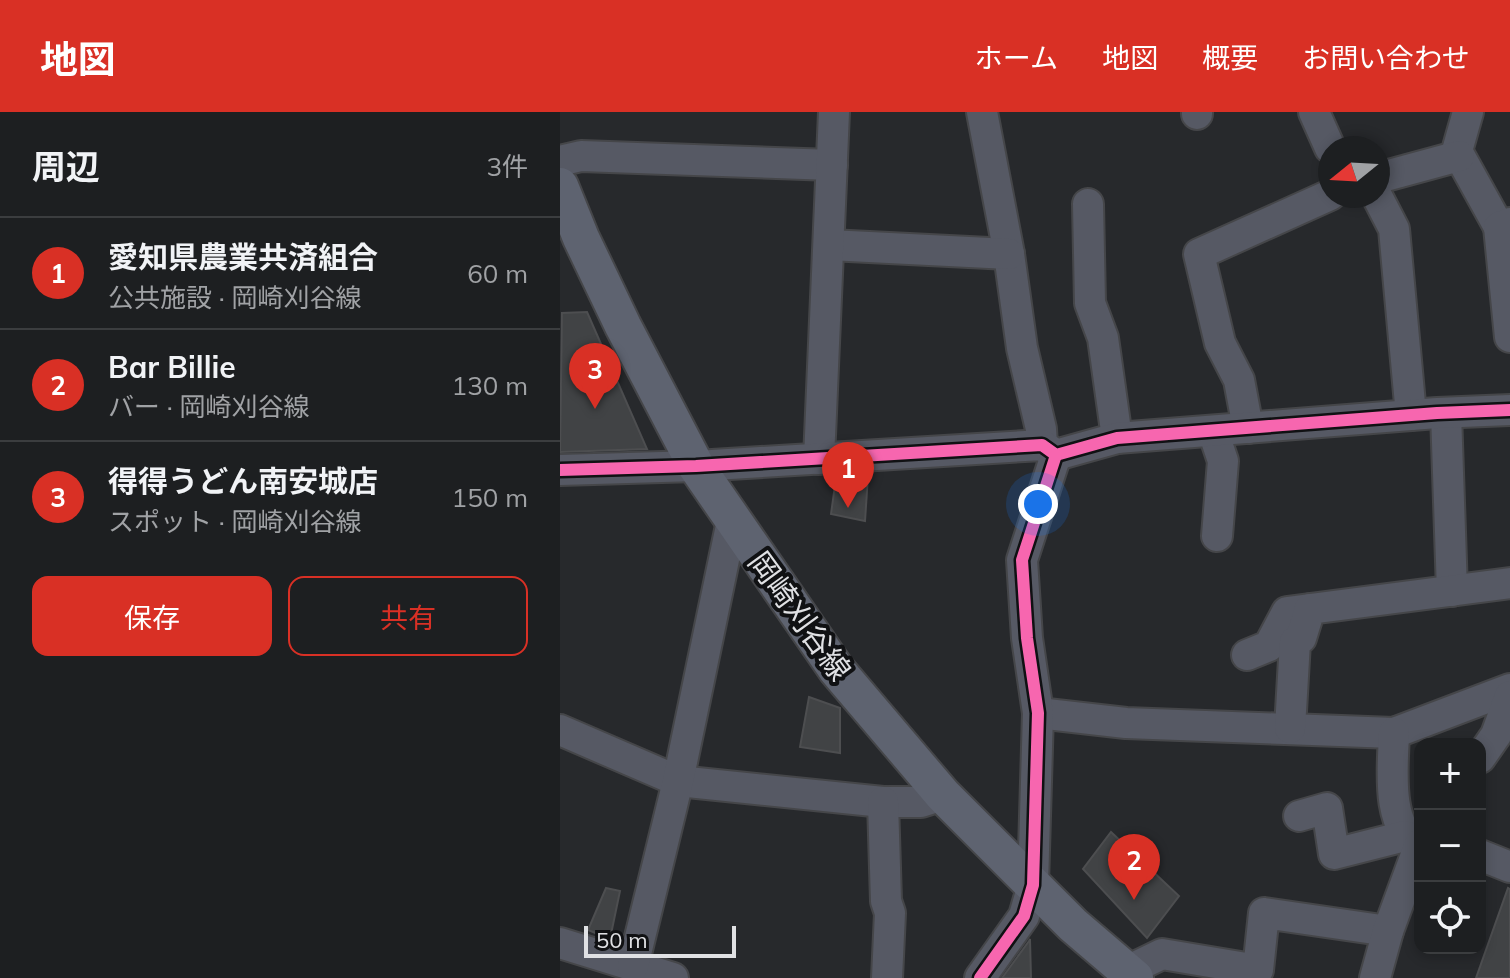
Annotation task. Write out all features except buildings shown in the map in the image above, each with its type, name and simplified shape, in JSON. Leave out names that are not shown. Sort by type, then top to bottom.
[{"type":"main road","name":"岡崎刈谷線","points":[[560,186],[623,326],[696,466],[836,669],[943,795],[1073,925],[1131,974]]},
{"type":"street","points":[[819,459],[834,112]]},
{"type":"street","points":[[980,978],[1024,916],[1033,885],[1038,713],[1027,638],[1022,560],[1049,450],[1022,348],[1009,254],[982,112]]},
{"type":"street","points":[[1314,112],[1325,136]]},
{"type":"street","points":[[1468,112],[1457,151],[1504,225],[1510,337]]},
{"type":"street","points":[[560,161],[581,156],[832,165]]},
{"type":"street","points":[[1390,175],[1459,156]]},
{"type":"street","points":[[1248,428],[1239,380],[1220,343],[1199,254],[1318,200]]},
{"type":"street","points":[[1088,204],[1090,303],[1103,338],[1117,438]]},
{"type":"street","points":[[1383,208],[1394,229],[1411,415]]},
{"type":"street","points":[[829,245],[1009,254]]},
{"type":"street","points":[[560,470],[1049,450],[1117,438],[1510,410]]},
{"type":"street","points":[[1446,413],[1452,591]]},
{"type":"street","points":[[1213,431],[1223,461],[1217,536]]},
{"type":"street","points":[[633,966],[678,781],[732,521]]},
{"type":"street","points":[[1247,655],[1269,646],[1287,612],[1510,583]]},
{"type":"street","points":[[1290,728],[1295,642],[1301,638],[1310,609]]},
{"type":"street","points":[[1038,713],[1126,723],[1394,733],[1510,689]]},
{"type":"street","points":[[1495,750],[1510,696]]},
{"type":"street","points":[[560,730],[678,781],[883,802],[921,802],[943,795]]},
{"type":"street","points":[[1394,733],[1392,797],[1414,840]]},
{"type":"street","points":[[883,802],[886,901],[890,913],[887,978]]},
{"type":"street","points":[[1299,816],[1327,808],[1334,854],[1414,844]]},
{"type":"street","points":[[1375,978],[1414,850]]},
{"type":"street","points":[[1486,857],[1510,867]]},
{"type":"street","points":[[1131,974],[1162,954],[1258,970],[1264,913],[1388,931]]},
{"type":"street","points":[[560,943],[673,978]]},
{"type":"cycle path","points":[[560,470],[696,466],[1042,445],[1056,455],[1117,438],[1510,410]]},
{"type":"cycle path","points":[[980,978],[1024,916],[1033,885],[1038,713],[1027,638],[1022,560],[1056,455]]},
{"type":"place","name":"得得うどん南安城店","points":[[595,409]]},
{"type":"place","name":"愛知県農業共済組合","points":[[848,508]]},
{"type":"place","name":"Bar Billie","points":[[1134,900]]}]
